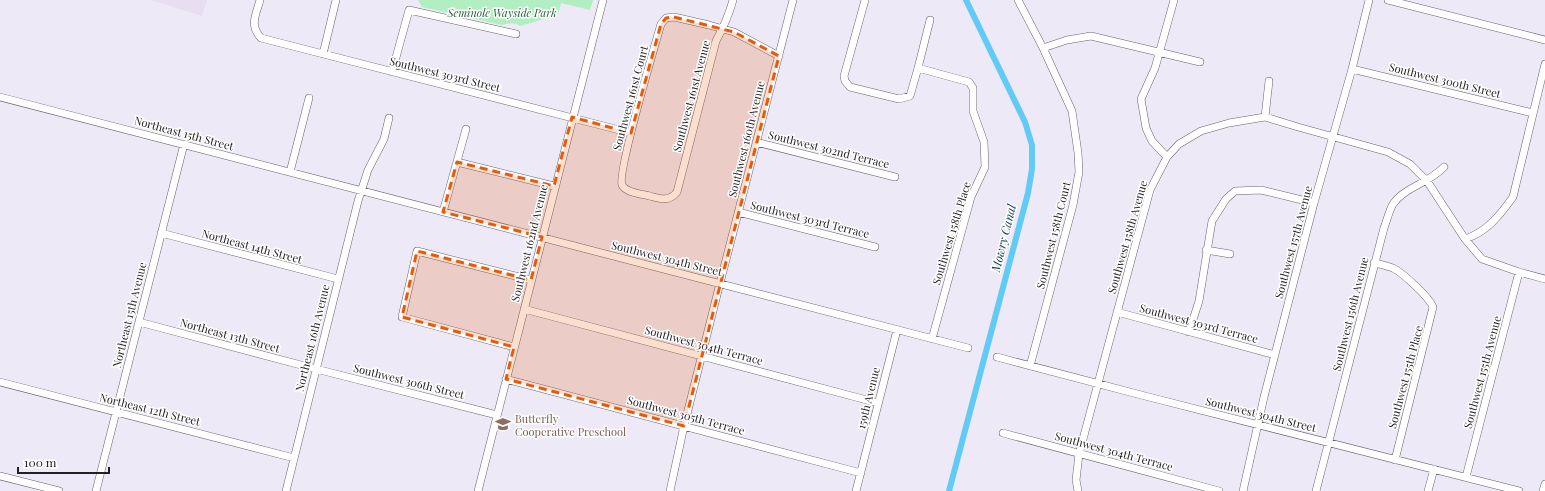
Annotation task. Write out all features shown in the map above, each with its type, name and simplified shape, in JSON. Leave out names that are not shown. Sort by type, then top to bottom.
[{"type":"street","name":"Southwest 303rd Street","points":[[260,0],[253,24],[256,32],[261,38],[631,133]]},
{"type":"street","points":[[323,54],[336,0]]},
{"type":"street","name":"Southwest 162nd Avenue","points":[[478,491],[554,186],[603,0]]},
{"type":"street","name":"Southwest 161st Avenue","points":[[622,186],[628,190],[663,200],[672,198],[677,192],[716,41],[730,11],[733,0]]},
{"type":"street","name":"Southwest 160th Avenue","points":[[684,426],[793,0]]},
{"type":"street","points":[[865,0],[844,76],[845,81],[850,87],[899,99],[910,96],[930,20]]},
{"type":"street","name":"Southwest 158th Court","points":[[1018,0],[1043,48],[1072,111],[1079,172],[1073,205],[1030,366]]},
{"type":"street","points":[[1174,0],[1160,53],[1141,99],[1146,128],[1152,141],[1166,157],[1180,144],[1201,131],[1229,123],[1265,117],[1388,152],[1410,164],[1427,181],[1465,239],[1482,259],[1545,279]]},
{"type":"street","name":"Southwest 157th Avenue","points":[[1243,491],[1275,356],[1314,203],[1352,69],[1369,0]]},
{"type":"street","points":[[1388,0],[1545,40]]},
{"type":"street","points":[[392,72],[408,10],[516,34]]},
{"type":"street","name":"Southwest 161st Court","points":[[622,186],[621,178],[631,133],[660,24],[666,18],[674,17],[722,29]]},
{"type":"street","points":[[722,29],[734,32],[779,56]]},
{"type":"street","points":[[1043,48],[1067,40],[1091,36],[1200,62]]},
{"type":"street","points":[[1465,239],[1484,231],[1501,214],[1513,197],[1545,64]]},
{"type":"street","name":"Southwest 158th Place","points":[[918,68],[969,82],[973,88],[973,111],[984,142],[985,167],[971,197],[932,339]]},
{"type":"street","name":"Southwest 300th Street","points":[[1352,69],[1533,113]]},
{"type":"street","points":[[1265,117],[1269,81]]},
{"type":"street","name":"Northeast 15th Street","points":[[0,97],[362,190]]},
{"type":"street","points":[[290,172],[309,98]]},
{"type":"street","name":"Northeast 16th Avenue","points":[[286,491],[338,279],[362,190],[368,170],[385,135],[389,118]]},
{"type":"street","points":[[443,212],[466,129]]},
{"type":"street","name":"Southwest 302nd Terrace","points":[[756,142],[895,177]]},
{"type":"street","name":"Northeast 15th Avenue","points":[[96,491],[184,144]]},
{"type":"street","name":"Southwest 158th Avenue","points":[[1078,491],[1076,480],[1079,454],[1097,383],[1150,190],[1166,157]]},
{"type":"street","points":[[457,162],[554,186]]},
{"type":"street","name":"Southwest 156th Avenue","points":[[1316,491],[1374,263],[1384,228],[1393,205],[1405,192],[1427,181],[1444,167]]},
{"type":"street","name":"Southwest 304th Street","points":[[362,190],[968,348]]},
{"type":"street","points":[[1189,332],[1199,301],[1206,250],[1212,221],[1226,199],[1235,191],[1261,190],[1314,203]]},
{"type":"street","name":"Southwest 303rd Terrace","points":[[738,212],[875,247]]},
{"type":"street","name":"Northeast 14th Street","points":[[161,233],[338,279]]},
{"type":"street","points":[[1206,250],[1230,254]]},
{"type":"street","points":[[514,347],[402,317],[417,251],[531,280]]},
{"type":"street","name":"Southwest 155th Place","points":[[1374,263],[1396,271],[1430,301],[1434,307],[1395,460]]},
{"type":"street","name":"Southwest 155th Avenue","points":[[1466,477],[1519,272]]},
{"type":"street","name":"Southwest 304th Terrace","points":[[524,309],[878,403]]},
{"type":"street","name":"Southwest 303rd Terrace","points":[[1117,312],[1275,356]]},
{"type":"street","name":"Northeast 13th Street","points":[[139,322],[316,369]]},
{"type":"street","name":"159th Avenue","points":[[856,491],[897,330]]},
{"type":"street","name":"Southwest 304th Street","points":[[997,357],[1519,491]]},
{"type":"street","name":"Southwest 306th Street","points":[[316,369],[497,415]]},
{"type":"street","name":"Southwest 305th Terrace","points":[[506,379],[861,473]]},
{"type":"street","name":"Northeast 12th Street","points":[[0,382],[294,458]]},
{"type":"street","points":[[670,491],[679,456],[684,426]]},
{"type":"street","name":"Southwest 304th Terrace","points":[[1003,433],[1219,491]]},
{"type":"street","points":[[1428,491],[1434,469]]},
{"type":"street","points":[[0,476],[59,491]]},
{"type":"street","points":[[1543,491],[1545,484]]},
{"type":"highlighted area","points":[[674,17],[734,32],[779,56],[684,426],[506,379],[514,347],[402,317],[417,251],[531,280],[542,237],[443,212],[457,162],[554,186],[572,117],[631,133],[661,24],[666,18]]},
{"type":"shaded area","points":[[151,0],[207,0],[202,16]]},
{"type":"green space","name":"Seminole Wayside Park","points":[[418,0],[593,0],[590,10],[561,3],[558,15],[520,26],[513,23],[502,25],[422,7]]},
{"type":"waterway","name":"Mowry Canal","points":[[949,491],[1028,193],[1032,169],[1032,145],[1025,122],[966,0]]},
{"type":"place","name":"Butterfly Cooperative Preschool","points":[[503,424]]}]
